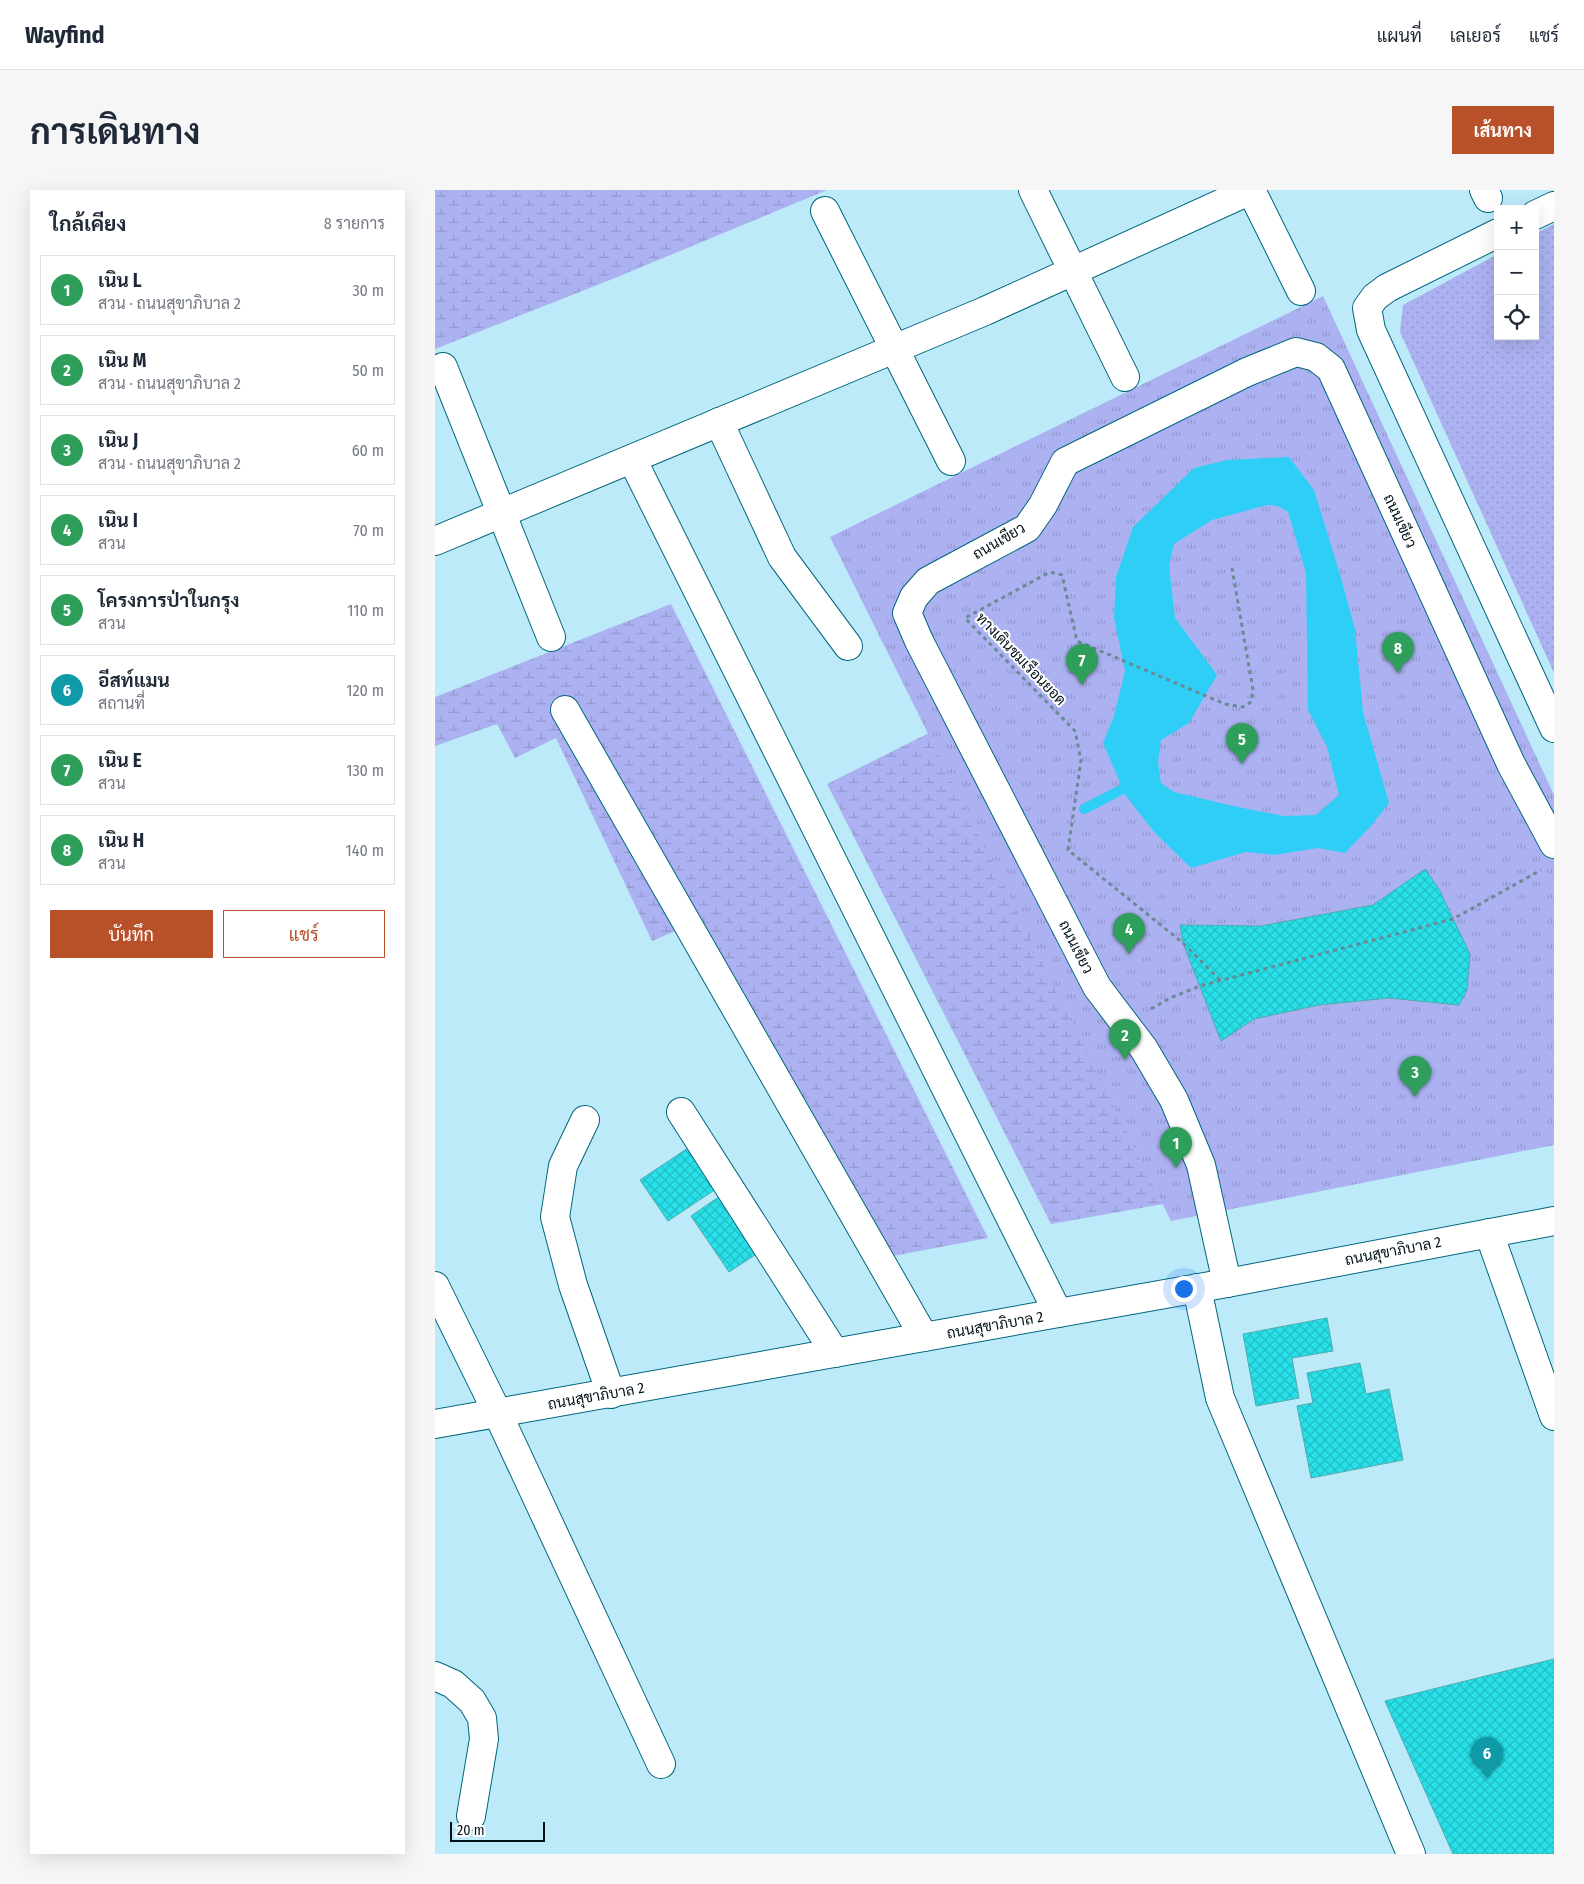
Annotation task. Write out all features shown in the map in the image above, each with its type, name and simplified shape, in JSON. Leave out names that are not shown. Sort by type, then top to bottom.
[{"type":"street","points":[[1033,190],[1125,377]]},
{"type":"street","points":[[435,541],[985,311],[1251,190],[1301,291]]},
{"type":"street","points":[[1539,213],[1554,206]]},
{"type":"street","points":[[825,211],[951,460]]},
{"type":"street","points":[[1494,235],[1387,288],[1375,297],[1367,308],[1371,330],[1554,728]]},
{"type":"street","name":"ถนนเขียว","points":[[1227,1283],[1201,1165],[1174,1100],[1144,1049],[1097,987],[919,641],[907,613],[914,597],[928,581],[1027,528],[1043,505],[1065,462],[1255,368],[1296,352],[1316,357],[1331,369],[1511,764],[1550,856]]},
{"type":"street","points":[[443,367],[551,637]]},
{"type":"street","points":[[719,422],[782,556],[848,646]]},
{"type":"street","points":[[631,459],[1058,1313]]},
{"type":"street","points":[[565,710],[924,1338]]},
{"type":"street","points":[[681,1112],[835,1353]]},
{"type":"street","points":[[585,1120],[563,1166],[555,1216],[573,1285],[611,1394]]},
{"type":"street","name":"ถนนสุขาภิบาล 2","points":[[435,1424],[924,1338],[1554,1221]]},
{"type":"street","points":[[1489,1233],[1554,1416]]},
{"type":"street","points":[[435,1286],[497,1412],[661,1764]]},
{"type":"street","points":[[1197,1288],[1220,1398],[1411,1854]]},
{"type":"street","points":[[435,1676],[453,1684],[472,1701],[482,1718],[484,1739],[471,1816]]},
{"type":"path","name":"ทางเดินชมเรือนยอด","points":[[1220,980],[1183,943],[1068,850],[1081,760],[1075,731],[965,618],[1050,572],[1062,575],[1077,641],[1225,704],[1243,707],[1251,702],[1253,690],[1232,568]]},
{"type":"path","points":[[1125,1024],[1171,998],[1200,986],[1453,919],[1504,892],[1550,856]]},
{"type":"green space","points":[[435,190],[827,190],[610,280],[435,349]]},
{"type":"green space","points":[[1554,224],[1554,673],[1400,332],[1403,305],[1494,256],[1494,340],[1539,340],[1539,232]]},
{"type":"green space","points":[[1323,296],[1554,795],[1554,1145],[1171,1221],[830,537]]},
{"type":"green space","points":[[671,604],[988,1238],[877,1259],[680,929],[652,941],[556,738],[515,758],[497,724],[435,746],[435,697]]},
{"type":"green space","points":[[929,733],[1163,1204],[1051,1224],[827,784]]},
{"type":"shaded area","points":[[1289,457],[1314,490],[1339,571],[1355,629],[1363,712],[1389,803],[1371,826],[1345,853],[1318,848],[1274,855],[1246,852],[1191,868],[1155,833],[1126,796],[1103,743],[1114,716],[1125,671],[1114,618],[1116,577],[1133,527],[1194,468],[1227,460]],"holes":[[[1267,505],[1278,506],[1288,512],[1306,573],[1308,710],[1327,747],[1339,795],[1316,815],[1284,816],[1174,792],[1161,783],[1158,762],[1161,740],[1189,723],[1217,675],[1175,618],[1169,566],[1174,544],[1212,520]]]},
{"type":"building","points":[[1425,869],[1439,889],[1470,954],[1467,990],[1459,1005],[1389,998],[1319,1005],[1254,1019],[1221,1041],[1183,943],[1180,925],[1261,926],[1373,905]]},
{"type":"building","points":[[691,1146],[719,1187],[668,1221],[640,1180]]},
{"type":"building","points":[[723,1194],[761,1251],[729,1272],[691,1216]]},
{"type":"building","points":[[1327,1318],[1333,1351],[1292,1358],[1299,1398],[1256,1406],[1243,1334]]},
{"type":"building","points":[[1360,1363],[1366,1394],[1389,1389],[1403,1460],[1311,1478],[1297,1406],[1313,1403],[1307,1373]]},
{"type":"building","points":[[1554,1659],[1554,1854],[1453,1854],[1385,1701]]},
{"type":"waterway","points":[[1084,809],[1123,789]]},
{"type":"place","name":"เนิน H","points":[[1398,673]]},
{"type":"place","name":"เนิน E","points":[[1082,685]]},
{"type":"place","name":"โครงการป่าในกรุง","points":[[1242,764]]},
{"type":"place","name":"เนิน I","points":[[1129,954]]},
{"type":"place","name":"เนิน M","points":[[1125,1060]]},
{"type":"place","name":"เนิน J","points":[[1415,1097]]},
{"type":"place","name":"เนิน L","points":[[1176,1168]]},
{"type":"place","name":"อีสท์แมน","points":[[1487,1778]]}]
